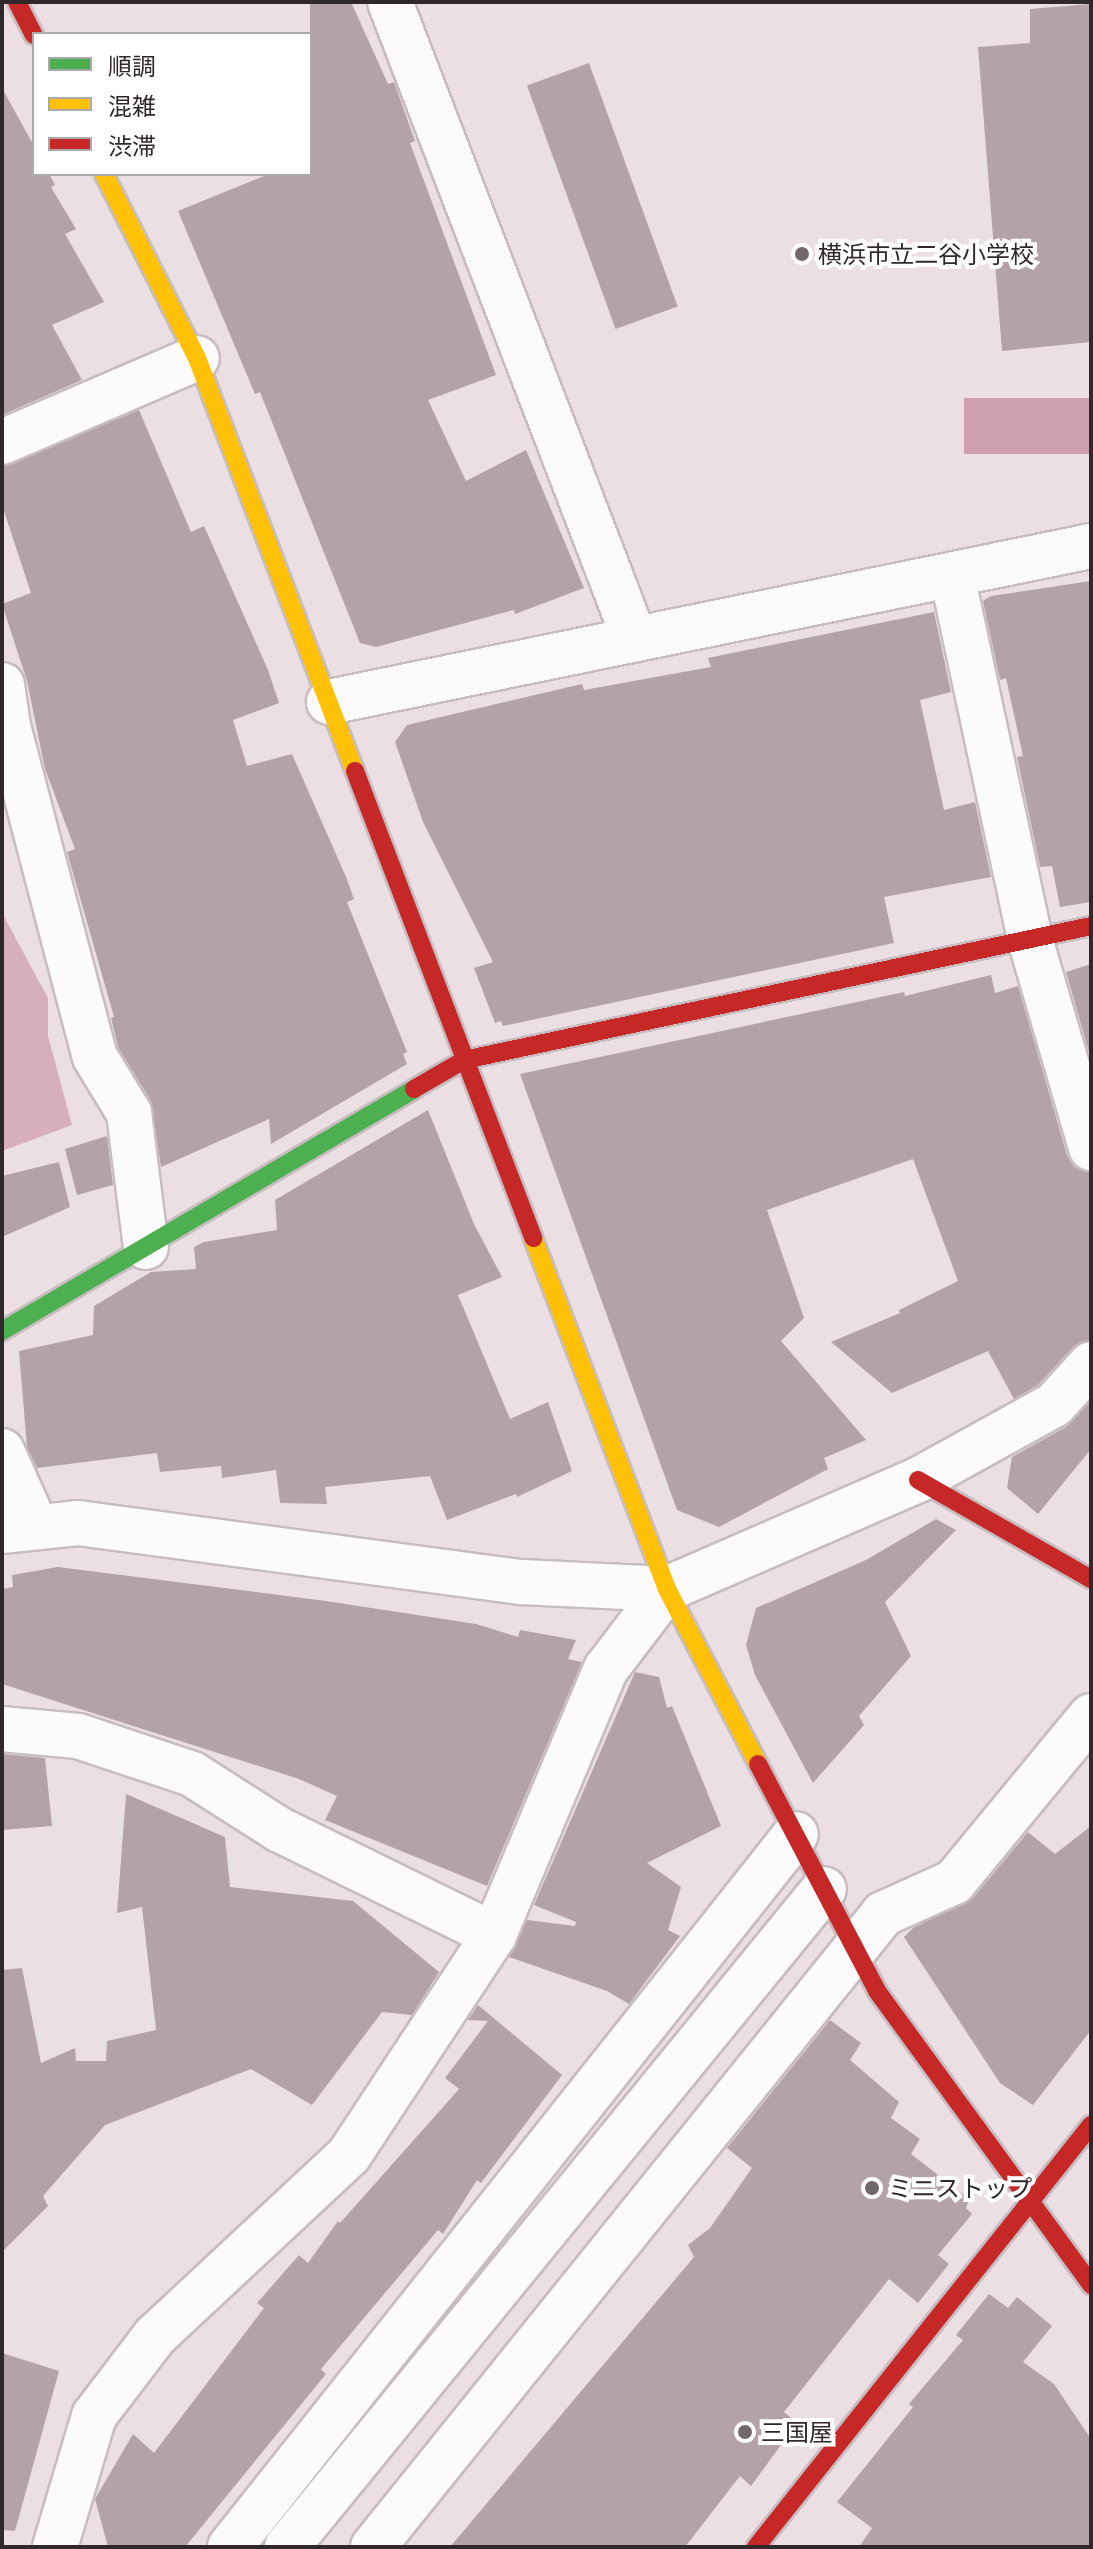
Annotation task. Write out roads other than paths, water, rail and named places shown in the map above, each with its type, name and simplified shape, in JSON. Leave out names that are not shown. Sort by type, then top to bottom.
[{"type":"street","points":[[17,2],[32,32]]},
{"type":"street","points":[[390,2],[635,640]]},
{"type":"street","points":[[105,176],[197,358],[667,1589],[877,1991],[1091,2285]]},
{"type":"street","points":[[2,442],[197,358]]},
{"type":"street","points":[[329,702],[1091,546]]},
{"type":"street","points":[[952,575],[1030,939],[1091,1148]]},
{"type":"street","points":[[2,685],[8,726],[95,1057],[129,1113],[146,1247]]},
{"type":"street","points":[[2,1331],[464,1060],[1091,926]]},
{"type":"street","points":[[2,1451],[19,1529],[78,1523],[522,1582],[667,1589],[918,1480],[1054,1405],[1091,1364]]},
{"type":"street","points":[[918,1480],[1091,1579]]},
{"type":"street","points":[[55,2547],[94,2416],[155,2336],[349,2155],[494,1935],[606,1669],[667,1589]]},
{"type":"street","points":[[373,2547],[883,1914],[954,1882],[1091,1716]]},
{"type":"street","points":[[2,1729],[78,1736],[192,1774],[280,1830],[494,1935]]},
{"type":"street","points":[[230,2547],[796,1834]]},
{"type":"street","points":[[287,2547],[824,1889]]},
{"type":"street","points":[[756,2547],[1033,2202],[1091,2125]]},
{"type":"place","name":"横浜市立二谷小学校","points":[[802,254]]},
{"type":"place","name":"ミニストップ","points":[[872,2188]]},
{"type":"place","name":"三国屋","points":[[745,2432]]}]
